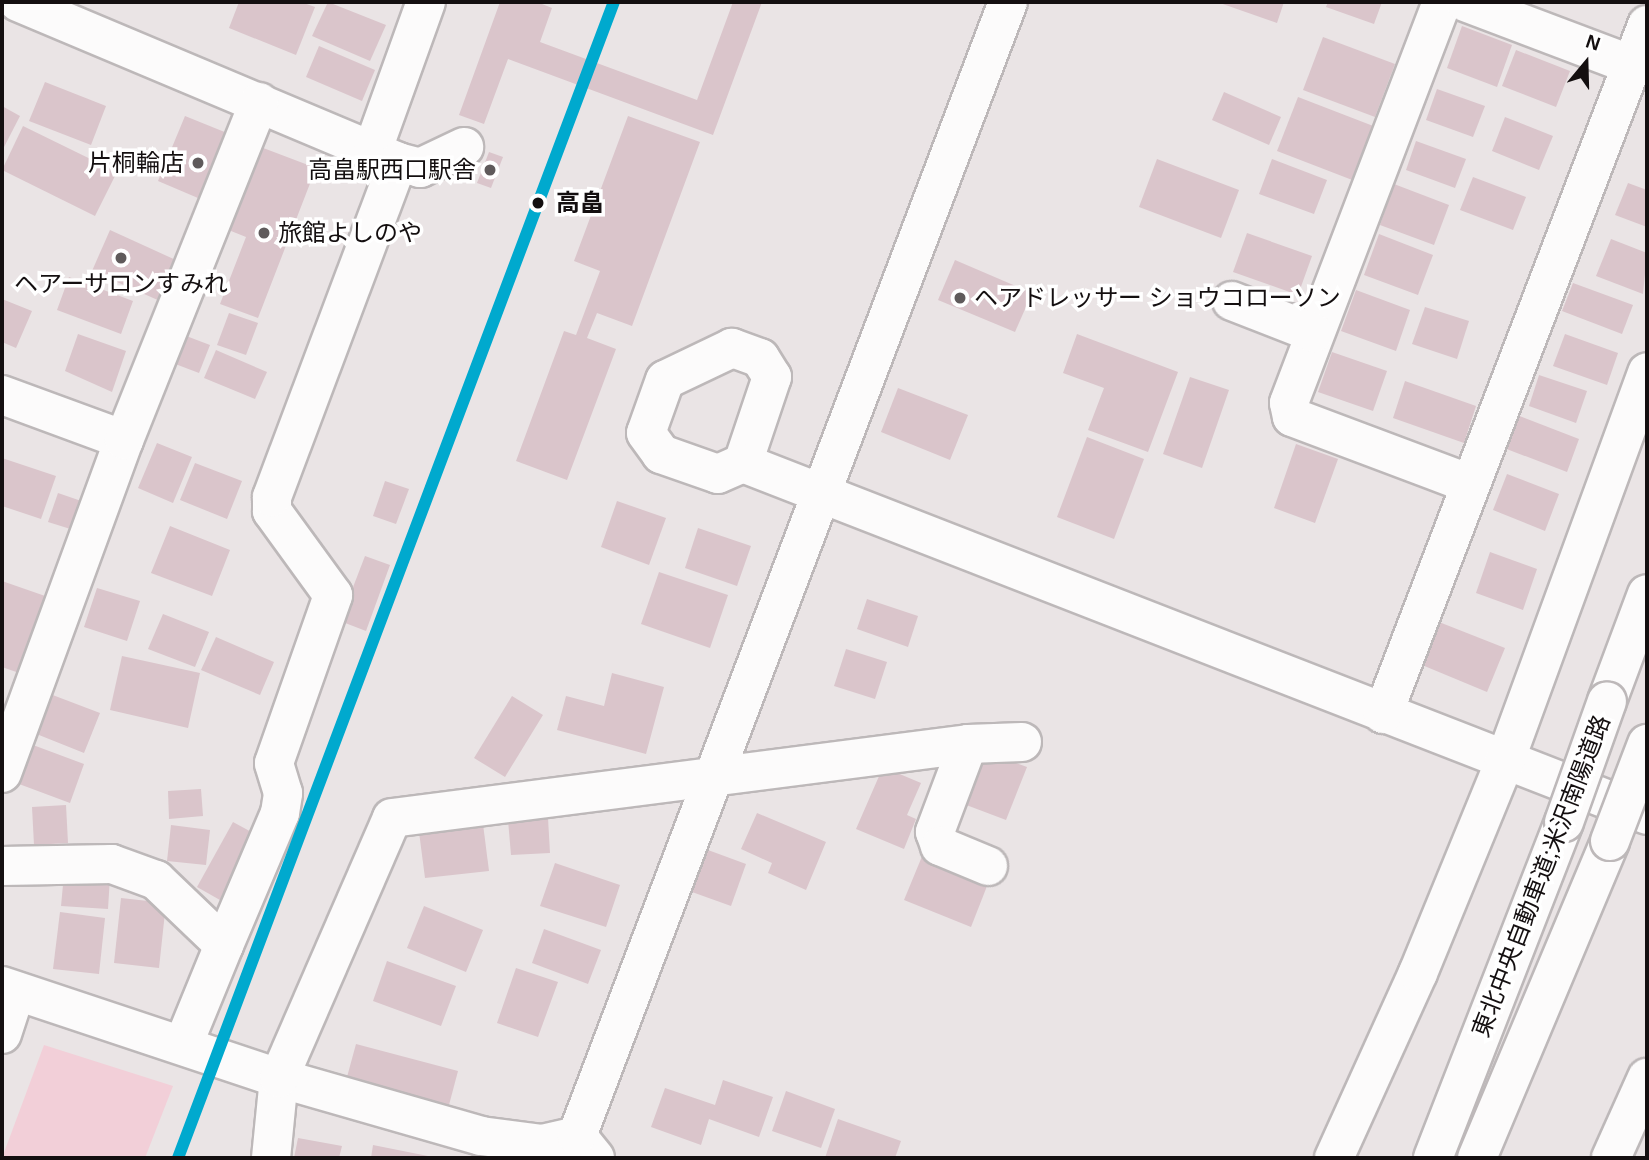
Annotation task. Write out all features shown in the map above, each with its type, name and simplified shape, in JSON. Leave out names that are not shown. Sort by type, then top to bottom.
[{"type":"main road","points":[[18,2],[420,168],[464,147]]},
{"type":"main road","points":[[183,1045],[279,813],[283,793],[274,763],[331,608],[332,595],[272,511],[272,498],[385,155],[426,2]]},
{"type":"main road","points":[[2,1034],[9,988],[279,1078],[518,1144],[586,1147],[713,776],[1008,2]]},
{"type":"main road","points":[[1442,2],[1289,403],[1292,417],[1470,484]]},
{"type":"main road","points":[[1465,2],[1632,65]]},
{"type":"main road","points":[[1383,714],[1647,24]]},
{"type":"main road","points":[[2,773],[124,440],[258,102]]},
{"type":"main road","points":[[1232,301],[1314,333]]},
{"type":"main road","points":[[1334,1158],[1418,973],[1505,761],[1647,372]]},
{"type":"main road","points":[[2,395],[124,440]]},
{"type":"main road","points":[[743,463],[1647,815]]},
{"type":"main road","name":"東北中央自動車道;米沢南陽道路","points":[[1433,1158],[1564,822],[1647,594]]},
{"type":"main road","points":[[271,1158],[279,1078],[392,818],[968,744],[1022,742]]},
{"type":"main road","points":[[968,744],[935,832],[940,846],[988,866]]},
{"type":"main road","name":"東北中央自動車道;米沢南陽道路","points":[[1477,1158],[1647,744]]},
{"type":"main road","points":[[2,866],[112,864],[156,880],[224,946]]},
{"type":"main road","points":[[1611,1158],[1647,1078]]},
{"type":"shaded area","points":[[44,1045],[173,1086],[145,1158],[2,1158]]},
{"type":"building","points":[[239,2],[301,2],[315,7],[296,55],[229,28]]},
{"type":"building","points":[[328,2],[386,25],[370,61],[312,36]]},
{"type":"building","points":[[500,2],[537,2],[552,8],[540,42],[697,100],[733,2],[762,2],[713,135],[508,59],[484,124],[459,115]]},
{"type":"building","points":[[1217,2],[1284,2],[1277,23]]},
{"type":"building","points":[[1328,2],[1382,2],[1374,24],[1326,7]]},
{"type":"building","points":[[1462,26],[1512,45],[1497,87],[1447,68]]},
{"type":"building","points":[[1323,37],[1395,64],[1375,117],[1303,90]]},
{"type":"building","points":[[319,46],[375,70],[362,101],[306,77]]},
{"type":"building","points":[[1516,50],[1570,71],[1556,107],[1502,86]]},
{"type":"building","points":[[45,82],[106,106],[91,145],[29,121]]},
{"type":"building","points":[[1437,89],[1485,106],[1473,137],[1426,120]]},
{"type":"building","points":[[1224,92],[1281,117],[1269,145],[1212,120]]},
{"type":"building","points":[[1298,97],[1381,129],[1360,183],[1277,151]]},
{"type":"building","points":[[2,106],[20,116],[2,151]]},
{"type":"building","points":[[185,116],[232,135],[205,201],[158,181]]},
{"type":"building","points":[[628,116],[700,142],[632,326],[597,313],[587,338],[616,349],[567,480],[516,461],[564,331],[576,335],[600,271],[574,261]]},
{"type":"building","points":[[1505,117],[1553,136],[1539,170],[1492,151]]},
{"type":"building","points":[[23,126],[117,172],[95,216],[2,170]]},
{"type":"building","points":[[1416,141],[1466,159],[1455,188],[1406,170]]},
{"type":"building","name":"旅館よしのや","points":[[258,146],[316,168],[258,318],[220,304],[246,237],[226,229]]},
{"type":"building","name":"高畠駅西口駅舎","points":[[489,152],[503,157],[491,188],[477,183]]},
{"type":"building","points":[[1157,159],[1239,190],[1221,238],[1139,207]]},
{"type":"building","points":[[1272,159],[1327,180],[1314,214],[1259,194]]},
{"type":"building","points":[[1473,177],[1526,197],[1513,230],[1460,210]]},
{"type":"building","points":[[1628,183],[1647,190],[1647,227],[1615,215]]},
{"type":"building","points":[[1394,184],[1449,205],[1434,245],[1380,225]]},
{"type":"building","points":[[110,230],[178,261],[160,301],[92,271]]},
{"type":"building","points":[[1247,233],[1312,256],[1298,295],[1233,272]]},
{"type":"building","points":[[1379,234],[1433,255],[1418,295],[1364,275]]},
{"type":"building","points":[[1611,239],[1647,253],[1643,294],[1596,276]]},
{"type":"building","points":[[955,260],[1032,293],[1015,332],[938,300]]},
{"type":"building","points":[[69,277],[133,301],[121,334],[57,310]]},
{"type":"building","points":[[1573,283],[1633,305],[1622,334],[1562,311]]},
{"type":"building","points":[[1356,290],[1410,310],[1396,351],[1341,331]]},
{"type":"building","points":[[2,299],[32,311],[16,348],[2,342]]},
{"type":"building","points":[[1425,307],[1469,321],[1457,359],[1412,344]]},
{"type":"building","points":[[229,313],[258,323],[246,355],[217,345]]},
{"type":"building","points":[[78,334],[126,351],[112,392],[65,371]]},
{"type":"building","points":[[181,334],[210,345],[199,373],[170,362]]},
{"type":"building","points":[[1077,334],[1178,372],[1148,452],[1088,430],[1104,388],[1063,373]]},
{"type":"building","points":[[1565,334],[1618,353],[1607,385],[1553,366]]},
{"type":"building","points":[[216,350],[267,372],[255,399],[204,378]]},
{"type":"building","points":[[1332,352],[1387,371],[1373,411],[1318,392]]},
{"type":"building","points":[[1539,375],[1587,391],[1576,423],[1529,406]]},
{"type":"building","points":[[1190,377],[1229,390],[1202,468],[1163,454]]},
{"type":"building","points":[[1405,381],[1476,406],[1464,443],[1393,418]]},
{"type":"building","points":[[898,388],[968,415],[950,460],[881,432]]},
{"type":"building","points":[[1517,415],[1579,439],[1567,472],[1504,448]]},
{"type":"building","points":[[1087,437],[1144,459],[1114,539],[1057,517]]},
{"type":"building","points":[[157,443],[192,457],[173,503],[138,488]]},
{"type":"building","points":[[1296,444],[1338,459],[1315,523],[1274,508]]},
{"type":"building","points":[[2,458],[56,476],[41,519],[2,506]]},
{"type":"building","points":[[195,463],[242,481],[227,519],[180,500]]},
{"type":"building","points":[[1507,474],[1559,494],[1545,531],[1493,510]]},
{"type":"building","points":[[385,481],[409,489],[396,524],[373,516]]},
{"type":"building","points":[[58,493],[90,504],[80,532],[48,522]]},
{"type":"building","points":[[617,501],[666,518],[649,565],[601,547]]},
{"type":"building","points":[[170,526],[230,550],[212,596],[151,573]]},
{"type":"building","points":[[698,528],[751,546],[737,586],[685,568]]},
{"type":"building","points":[[1490,552],[1537,569],[1523,610],[1476,593]]},
{"type":"building","points":[[365,556],[390,565],[366,631],[340,621]]},
{"type":"building","points":[[659,572],[728,595],[710,648],[641,624]]},
{"type":"building","points":[[2,581],[48,597],[22,674],[2,667]]},
{"type":"building","points":[[97,588],[140,601],[127,641],[84,627]]},
{"type":"building","points":[[867,599],[918,616],[908,647],[857,629]]},
{"type":"building","points":[[163,614],[209,632],[195,667],[148,649]]},
{"type":"building","points":[[1439,622],[1505,648],[1487,692],[1422,665]]},
{"type":"building","points":[[216,637],[274,662],[260,695],[201,670]]},
{"type":"building","points":[[846,649],[887,662],[875,699],[834,686]]},
{"type":"building","points":[[122,656],[200,673],[188,728],[110,710]]},
{"type":"building","points":[[612,673],[664,687],[646,754],[557,730],[566,696],[604,706]]},
{"type":"building","points":[[50,694],[100,713],[84,753],[34,733]]},
{"type":"building","points":[[512,696],[543,715],[505,777],[474,758]]},
{"type":"building","points":[[33,745],[84,764],[70,803],[19,784]]},
{"type":"building","points":[[981,750],[1027,767],[1006,820],[961,803]]},
{"type":"building","points":[[883,767],[921,783],[907,815],[916,819],[904,849],[856,829]]},
{"type":"building","points":[[201,789],[203,816],[169,819],[168,791]]},
{"type":"building","points":[[66,805],[68,843],[34,845],[32,807]]},
{"type":"building","points":[[757,813],[826,842],[806,890],[768,873],[772,863],[741,849]]},
{"type":"building","points":[[548,818],[550,853],[511,855],[508,820]]},
{"type":"building","points":[[233,822],[264,839],[227,904],[197,887]]},
{"type":"building","points":[[483,824],[489,871],[425,878],[419,832]]},
{"type":"building","points":[[171,825],[210,830],[206,865],[167,861]]},
{"type":"building","points":[[708,850],[746,864],[731,906],[692,892]]},
{"type":"building","points":[[923,854],[989,881],[971,927],[904,900]]},
{"type":"building","points":[[555,863],[620,885],[606,927],[540,906]]},
{"type":"building","points":[[64,874],[110,877],[108,909],[61,906]]},
{"type":"building","points":[[121,898],[166,903],[159,968],[114,963]]},
{"type":"building","points":[[424,906],[483,930],[466,972],[407,948]]},
{"type":"building","points":[[60,912],[105,918],[99,974],[53,969]]},
{"type":"building","points":[[544,929],[601,950],[588,984],[532,963]]},
{"type":"building","points":[[387,961],[456,986],[441,1026],[373,1001]]},
{"type":"building","points":[[516,968],[558,982],[538,1037],[497,1023]]},
{"type":"building","points":[[356,1044],[458,1071],[449,1105],[347,1077]]},
{"type":"building","points":[[723,1080],[773,1097],[759,1137],[709,1119],[701,1145],[651,1127],[665,1088],[715,1105]]},
{"type":"building","points":[[786,1091],[835,1109],[821,1148],[772,1131]]},
{"type":"building","points":[[838,1119],[901,1141],[895,1158],[825,1158]]},
{"type":"building","points":[[298,1138],[342,1146],[339,1158],[294,1158]]},
{"type":"building","points":[[373,1145],[433,1157],[433,1158],[371,1158]]},
{"type":"transit line","points":[[178,1158],[614,2]]},
{"type":"place","name":"片桐輪店","points":[[198,163]]},
{"type":"place","name":"高畠駅西口駅舎","points":[[490,170]]},
{"type":"place","name":"高畠","points":[[538,203]]},
{"type":"place","name":"旅館よしのや","points":[[264,233]]},
{"type":"place","name":"ヘアーサロンすみれ","points":[[121,258]]},
{"type":"place","name":"ヘアドレッサー ショウコローソン","points":[[960,298]]}]
